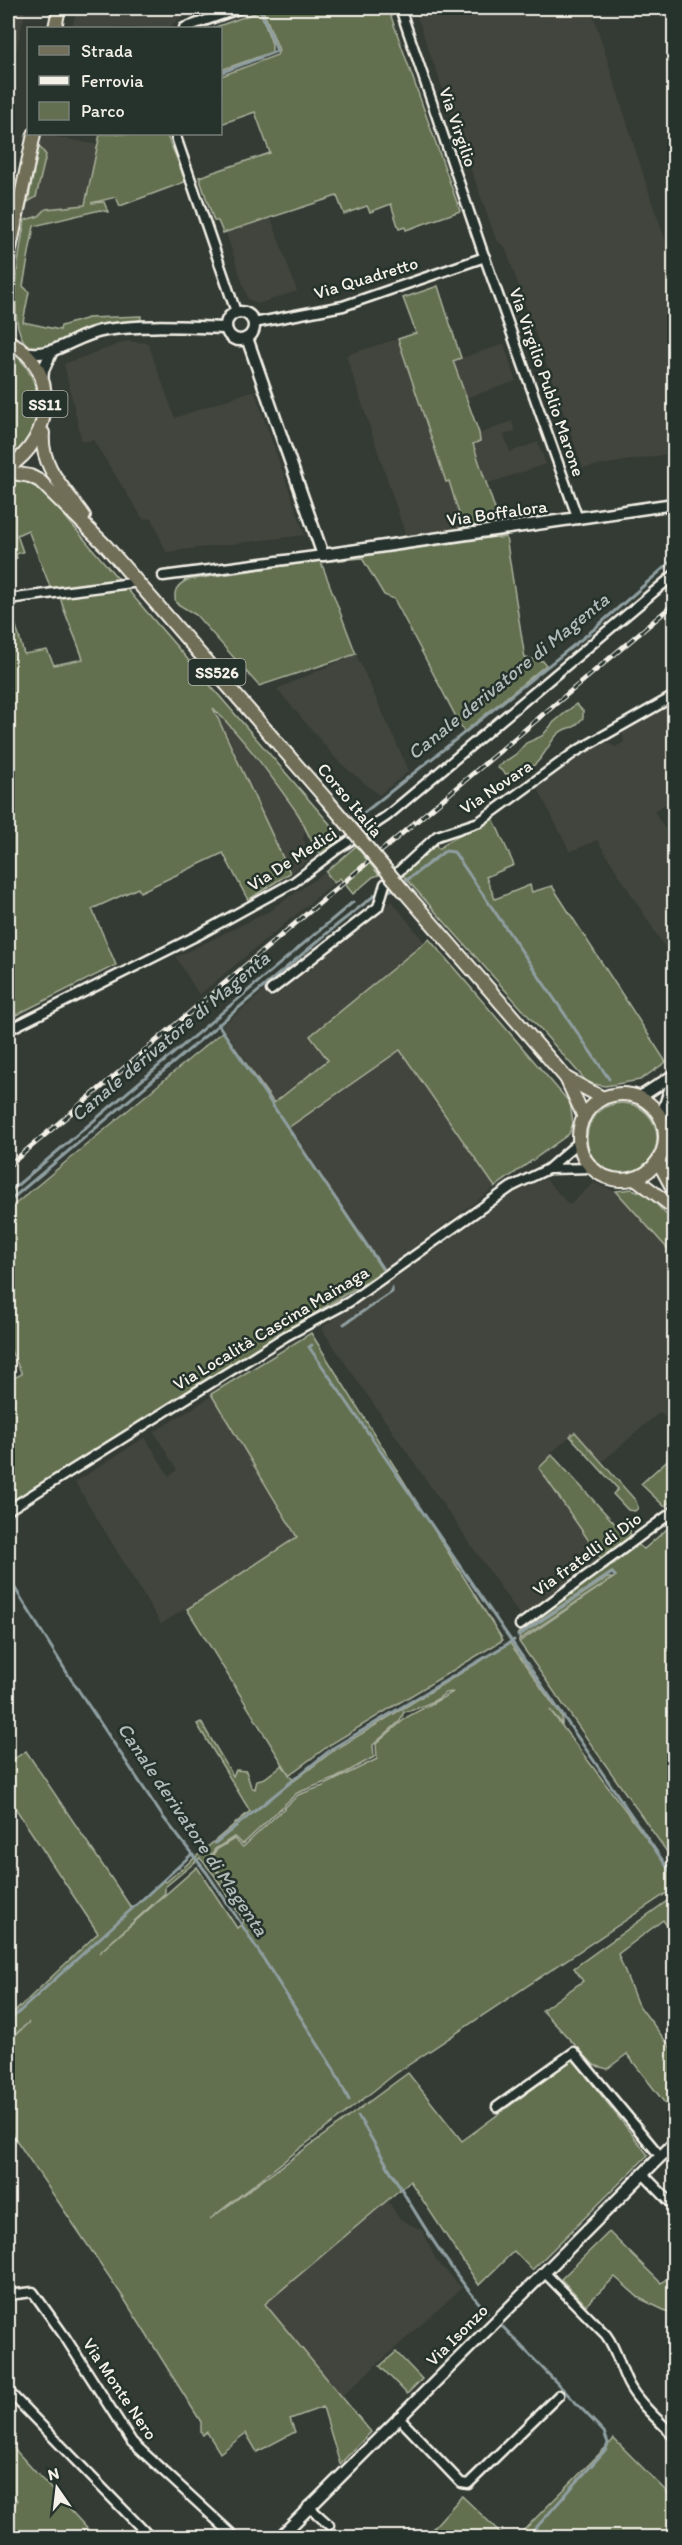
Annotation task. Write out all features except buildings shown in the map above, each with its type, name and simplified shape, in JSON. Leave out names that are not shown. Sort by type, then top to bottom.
[{"type":"main road","points":[[55,27],[59,8]]},
{"type":"main road","points":[[8,258],[34,136]]},
{"type":"main road","name":"SS11","points":[[8,467],[20,460],[35,443],[44,422],[46,402],[42,382],[34,366],[9,340]]},
{"type":"main road","name":"SS526","points":[[44,422],[41,449],[45,461],[106,546]]},
{"type":"main road","name":"SS526","points":[[8,472],[30,476],[40,481],[106,546]]},
{"type":"main road","name":"Corso Italia","points":[[106,546],[566,1078],[584,1117]]},
{"type":"main road","name":"Corso Italia","points":[[566,1078],[603,1098]]},
{"type":"main road","points":[[618,1094],[640,1097],[652,1106],[661,1118],[666,1140],[658,1161],[648,1172],[634,1178],[612,1179],[592,1168],[584,1156],[579,1142],[580,1127],[591,1107],[603,1098],[618,1094]]},
{"type":"main road","points":[[658,1161],[675,1191]]},
{"type":"main road","points":[[634,1178],[675,1208]]},
{"type":"street","points":[[187,27],[241,8]]},
{"type":"street","name":"Via Virgilio","points":[[400,8],[485,257]]},
{"type":"street","points":[[174,135],[236,312]]},
{"type":"street","name":"Via Quadretto","points":[[254,323],[343,306],[485,257]]},
{"type":"street","name":"Via Virgilio Publio Marone","points":[[485,257],[578,519]]},
{"type":"street","points":[[236,312],[249,314],[254,323],[254,331],[248,338],[234,339],[226,328],[229,317],[236,312]]},
{"type":"street","points":[[23,352],[51,353],[86,335],[105,330],[150,327],[226,328]]},
{"type":"street","points":[[248,338],[323,555]]},
{"type":"street","points":[[42,382],[43,370],[51,353]]},
{"type":"street","name":"Via Boffalora","points":[[163,576],[675,504]]},
{"type":"street","name":"Via De Medici","points":[[8,1030],[294,882],[387,816],[675,575]]},
{"type":"street","points":[[8,599],[139,582]]},
{"type":"street","name":"Via Novara","points":[[272,990],[378,907],[385,884],[438,836],[479,822],[575,752],[675,696]]},
{"type":"street","points":[[640,1097],[675,1076]]},
{"type":"street","points":[[661,1118],[675,1076]]},
{"type":"street","name":"Via Località Cascina Mainaga","points":[[8,1510],[286,1336],[349,1302],[511,1187],[548,1169],[565,1157],[579,1142]]},
{"type":"street","name":"Via Località Cascina Mainaga","points":[[548,1169],[592,1168]]},
{"type":"street","name":"Via fratelli di Dio","points":[[520,1625],[675,1511]]},
{"type":"street","points":[[498,2107],[574,2052],[661,2157]]},
{"type":"street","name":"Via Isonzo","points":[[279,2538],[308,2506],[675,2143]]},
{"type":"street","points":[[643,2174],[675,2206]]},
{"type":"street","points":[[544,2272],[606,2335],[614,2346],[628,2384],[637,2398],[675,2436]]},
{"type":"street","name":"Via Monte Nero","points":[[8,2295],[33,2292],[65,2337],[132,2442],[236,2538]]},
{"type":"street","points":[[8,2391],[151,2538]]},
{"type":"street","points":[[398,2417],[461,2483],[468,2484],[559,2395]]},
{"type":"street","points":[[308,2506],[329,2525]]},
{"type":"shaded area","points":[[8,8],[26,8],[8,86]]},
{"type":"shaded area","points":[[77,8],[209,8],[179,19],[170,27],[72,27]]},
{"type":"shaded area","points":[[414,8],[591,8],[653,205],[674,263],[674,453],[583,468],[505,247],[496,240]]},
{"type":"shaded area","points":[[42,135],[98,145],[85,205],[46,209],[39,216],[25,220],[28,202],[36,197],[45,155],[39,146]]},
{"type":"shaded area","points":[[271,218],[297,291],[258,304],[248,299],[226,233]]},
{"type":"shaded area","points":[[397,339],[445,482],[449,481],[462,527],[406,536],[346,355]]},
{"type":"shaded area","points":[[127,341],[148,343],[175,418],[254,390],[305,535],[166,552],[152,518],[143,519],[93,440],[82,442],[64,364]]},
{"type":"shaded area","points":[[504,344],[516,381],[466,398],[453,361]]},
{"type":"shaded area","points":[[512,421],[515,431],[504,435],[510,452],[538,442],[546,464],[486,484],[473,443],[480,441],[479,434]]},
{"type":"shaded area","points":[[356,654],[409,771],[379,795],[339,762],[277,689]]},
{"type":"shaded area","points":[[674,703],[674,799],[654,811],[674,844],[674,962],[597,840],[570,852],[536,785],[605,741],[615,747],[624,742],[622,731]]},
{"type":"shaded area","points":[[212,706],[272,776],[307,827],[303,838],[311,859],[290,873]]},
{"type":"shaded area","points":[[326,872],[334,883],[199,995],[176,957],[274,909]]},
{"type":"shaded area","points":[[392,901],[424,942],[310,1035],[327,1060],[274,1103],[222,1026],[269,987],[274,994]]},
{"type":"shaded area","points":[[400,1050],[495,1187],[383,1271],[288,1128]]},
{"type":"shaded area","points":[[546,1179],[569,1205],[594,1183],[615,1191],[674,1257],[674,1428],[660,1412],[602,1462],[575,1432],[539,1467],[602,1560],[521,1617],[321,1328],[520,1189]]},
{"type":"shaded area","points":[[212,1396],[297,1537],[161,1624],[75,1482],[145,1437],[169,1476],[177,1470],[154,1432]]},
{"type":"shaded area","points":[[387,2200],[400,2219],[423,2231],[436,2260],[462,2288],[342,2396],[265,2304]]},
{"type":"green space","points":[[262,8],[388,8],[460,211],[406,230],[405,227],[399,229],[391,204],[370,212],[367,206],[344,214],[337,196],[223,233],[218,221],[214,221],[199,177],[270,153],[255,112],[222,124],[222,76],[277,55],[279,50]]},
{"type":"green space","points":[[260,11],[272,44],[272,52],[222,70],[222,27],[216,27]]},
{"type":"green space","points":[[100,135],[166,135],[187,181],[120,206],[116,197],[91,203],[104,202],[108,212],[100,210],[34,226],[23,286],[29,292],[23,322],[60,330],[61,326],[88,318],[141,316],[141,319],[84,330],[45,347],[28,345],[20,334],[16,317],[17,273],[25,220],[39,216],[46,209],[85,205]]},
{"type":"green space","points":[[39,146],[46,155],[36,197],[28,202]]},
{"type":"green space","points":[[438,286],[461,358],[453,361],[479,433],[480,441],[473,444],[499,521],[463,527],[398,339],[416,333],[403,298]]},
{"type":"green space","points":[[8,350],[25,365],[31,375],[38,408],[31,435],[8,459]]},
{"type":"green space","points":[[8,482],[30,483],[43,491],[120,581],[51,589],[28,530],[17,535],[23,552],[16,554],[17,558],[8,561]]},
{"type":"green space","points":[[496,535],[499,538],[506,537],[525,658],[543,661],[546,665],[464,732],[394,599],[384,595],[362,558],[321,562],[356,654],[259,686],[196,615],[176,603],[176,589],[187,580]]},
{"type":"green space","points":[[127,589],[342,838],[321,854],[317,850],[298,814],[278,786],[213,708],[290,873],[248,900],[223,853],[140,892],[138,888],[92,909],[116,965],[8,1019],[8,606],[10,605],[24,654],[47,650],[54,665],[83,659],[60,597]]},
{"type":"green space","points":[[576,704],[583,711],[583,718],[574,727],[556,735],[532,767],[521,772],[506,774],[497,767],[516,754],[526,743],[542,736],[554,722]]},
{"type":"green space","points":[[493,818],[514,865],[486,877],[495,899],[530,885],[532,892],[552,886],[666,1062],[640,1080],[605,1086],[588,1083],[401,873],[435,845],[439,849],[447,842]]},
{"type":"green space","points":[[356,846],[379,875],[373,877],[353,894],[340,878],[334,883],[326,872]]},
{"type":"green space","points":[[429,939],[570,1103],[573,1123],[569,1134],[495,1187],[400,1050],[288,1128],[383,1271],[8,1504],[8,1381],[22,1374],[8,1345],[8,1210],[223,1031],[274,1103],[328,1060],[310,1036]]},
{"type":"green space","points":[[622,1103],[641,1109],[651,1119],[657,1138],[651,1157],[641,1167],[622,1173],[603,1167],[593,1157],[587,1138],[593,1119],[603,1109]]},
{"type":"green space","points":[[632,1189],[648,1195],[674,1223],[674,1256],[616,1191]]},
{"type":"green space","points":[[311,1333],[503,1640],[331,1744],[289,1775],[294,1781],[333,1751],[510,1643],[562,1717],[562,1724],[550,1710],[674,1875],[674,1888],[395,2074],[210,2219],[408,2073],[462,2141],[573,2059],[648,2155],[532,2270],[514,2251],[479,2285],[410,2181],[265,2304],[371,2432],[340,2464],[323,2407],[290,2419],[295,2432],[257,2452],[246,2433],[220,2453],[207,2432],[203,2435],[201,2433],[201,2422],[123,2297],[8,2128],[8,2042],[29,2022],[8,2041],[8,2018],[98,1933],[8,1797],[8,1763],[26,1751],[132,1909],[250,1811],[197,1724],[201,1722],[233,1776],[236,1770],[246,1771],[251,1787],[255,1789],[257,1780],[265,1778],[282,1765],[289,1774],[187,1609],[297,1537],[211,1394]],"holes":[[[453,1692],[407,1717],[376,1744],[377,1759],[323,1786],[298,1795],[243,1847],[234,1839],[216,1850],[211,1858],[247,1919],[237,1928],[197,1867],[99,1953],[165,1893],[165,1887],[200,1858],[244,1921],[245,1918],[209,1858],[215,1849],[234,1837],[243,1844],[297,1793],[336,1778],[374,1757],[373,1745],[400,1721],[404,1712],[426,1705],[445,1693]]]},
{"type":"green space","points":[[575,1432],[636,1501],[638,1508],[635,1511],[628,1510],[613,1494],[618,1489],[570,1436]]},
{"type":"green space","points":[[674,1454],[674,1488],[669,1493],[673,1500],[664,1506],[641,1484]]},
{"type":"green space","points":[[552,1455],[617,1526],[622,1522],[630,1530],[630,1537],[602,1560],[539,1468]]},
{"type":"green space","points":[[674,1523],[674,1862],[519,1642],[616,1576],[612,1572],[517,1635],[525,1623],[615,1563],[637,1544],[644,1549]]},
{"type":"green space","points":[[607,1578],[613,1578],[519,1640],[520,1635]]},
{"type":"green space","points":[[674,1896],[674,1936],[663,1920],[618,1954],[637,2003],[674,2052],[674,2115],[627,2054],[607,2069],[594,2065],[542,2010],[583,1981],[574,1968]]},
{"type":"green space","points":[[609,2232],[661,2283],[674,2273],[674,2315],[639,2298],[615,2277],[586,2305],[561,2279]]},
{"type":"green space","points":[[396,2352],[422,2379],[407,2394],[380,2366]]},
{"type":"green space","points":[[614,2439],[674,2499],[674,2537],[507,2537],[518,2536]]},
{"type":"green space","points":[[8,2442],[95,2537],[8,2537],[8,2523],[17,2500],[8,2489]]},
{"type":"green space","points":[[462,2496],[505,2537],[425,2537]]},
{"type":"waterway","points":[[222,72],[277,51],[260,8]]},
{"type":"waterway","name":"Canale derivatore di Magenta","points":[[360,816],[593,630],[674,559]]},
{"type":"waterway","points":[[403,883],[445,851],[454,852],[609,1079]]},
{"type":"waterway","points":[[8,1202],[337,925],[375,895],[398,888]]},
{"type":"waterway","name":"Canale derivatore di Magenta","points":[[8,1193],[353,902]]},
{"type":"waterway","points":[[218,1024],[383,1269]]},
{"type":"waterway","points":[[344,1324],[392,1292],[392,1288]]},
{"type":"waterway","points":[[312,1345],[309,1347],[674,1877]]},
{"type":"waterway","points":[[518,1636],[612,1573],[615,1576]]},
{"type":"waterway","name":"Canale derivatore di Magenta","points":[[8,1577],[69,1676],[163,1817],[207,1873],[240,1922],[333,2068],[349,2100]]},
{"type":"waterway","points":[[215,1843],[333,1748],[514,1640]]},
{"type":"waterway","points":[[8,2022],[192,1854]]},
{"type":"waterway","name":"Canale derivatore di Magenta","points":[[358,2116],[434,2243],[487,2312]]},
{"type":"waterway","name":"Canale derivatore di Magenta","points":[[503,2327],[604,2432],[608,2443],[606,2449],[527,2538]]},
{"type":"railway","points":[[8,1166],[674,604]]}]
